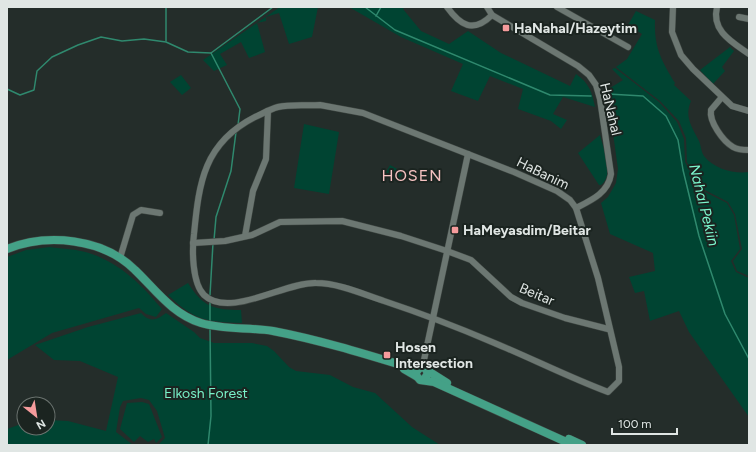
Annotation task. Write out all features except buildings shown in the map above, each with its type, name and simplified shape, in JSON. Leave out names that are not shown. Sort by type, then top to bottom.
[{"type":"main road","points":[[7,248],[34,241],[60,240],[96,247],[120,258],[135,269],[171,307],[198,322],[222,328],[275,332],[354,350],[411,368],[422,368],[477,398],[582,445]]},
{"type":"main road","points":[[7,254],[25,248],[48,244],[67,245],[96,252],[113,258],[125,266],[162,304],[180,317],[198,326],[221,331],[266,334],[346,351],[406,370],[422,368]]},
{"type":"main road","points":[[422,368],[428,375],[424,380],[434,382],[573,445]]},
{"type":"street","points":[[447,7],[458,21],[467,25],[477,25],[492,16],[487,7]]},
{"type":"street","points":[[557,7],[628,47]]},
{"type":"street","points":[[673,7],[672,32],[678,48],[688,64],[737,108],[749,111]]},
{"type":"street","points":[[717,7],[716,22],[721,32],[749,54]]},
{"type":"street","name":"HaNahal","points":[[492,16],[578,66],[589,75],[596,85],[600,99],[611,174],[608,184],[601,194],[576,208]]},
{"type":"street","points":[[739,17],[749,19]]},
{"type":"street","points":[[722,96],[711,110],[712,120],[724,139],[731,146],[749,150]]},
{"type":"street","name":"HaBanim","points":[[320,105],[363,113],[468,154],[557,191],[570,200],[576,208],[598,278],[608,329],[620,376],[618,382],[608,392],[492,341],[359,293],[315,283],[298,285],[243,302],[220,303],[204,295],[195,278],[193,243],[200,185],[206,166],[216,148],[242,124],[268,111],[277,107],[320,105]]},
{"type":"street","points":[[245,236],[253,191],[266,160],[268,111]]},
{"type":"street","points":[[422,368],[468,154]]},
{"type":"street","points":[[120,258],[133,215],[140,210],[160,213]]},
{"type":"street","name":"Beitar","points":[[193,243],[224,241],[245,236],[280,222],[342,221],[401,236],[471,260],[511,297],[522,304],[565,318],[608,329]]},
{"type":"green space","points":[[280,7],[318,7],[312,37],[289,44],[279,13],[266,17],[266,21],[257,23],[265,52],[249,58],[241,42],[220,54],[227,65],[214,71],[203,60]]},
{"type":"green space","points":[[349,7],[405,7],[403,9],[421,31],[449,44],[468,31],[501,53],[570,86],[576,74],[587,84],[593,97],[595,107],[563,97],[553,114],[567,120],[561,129],[551,121],[518,109],[523,89],[490,76],[478,101],[451,91],[463,64],[401,37]]},
{"type":"green space","points":[[636,11],[655,20],[655,30],[659,53],[675,83],[674,85],[691,101],[688,112],[690,122],[700,143],[704,156],[708,161],[725,170],[749,172],[749,276],[737,271],[733,261],[742,249],[735,214],[728,202],[701,188],[687,162],[686,138],[679,121],[660,101],[616,67],[627,59],[642,34],[628,25]]},
{"type":"green space","points":[[730,47],[734,51],[722,67],[725,71],[713,84],[700,70]]},
{"type":"green space","points":[[615,68],[659,102],[677,122],[684,139],[685,162],[699,189],[727,203],[734,215],[740,249],[731,261],[736,272],[749,278],[749,417],[689,332],[679,311],[650,321],[644,291],[635,293],[629,277],[655,271],[653,253],[610,234],[601,203],[608,197],[616,183],[618,169],[607,90],[623,80],[612,69]]},
{"type":"green space","points":[[181,75],[191,88],[182,95],[170,82]]},
{"type":"green space","points":[[304,124],[339,132],[329,194],[294,188]]},
{"type":"green space","points":[[600,135],[608,168],[605,181],[599,185],[578,153]]},
{"type":"green space","points":[[390,165],[403,172],[398,181],[385,174]]},
{"type":"green space","points":[[50,247],[84,252],[100,257],[111,263],[138,283],[162,309],[156,317],[146,314],[139,308],[52,333],[7,360],[7,257],[26,250]]},
{"type":"green space","points":[[188,283],[193,291],[210,306],[223,309],[241,310],[242,323],[210,321],[194,315],[168,295]]},
{"type":"green space","name":"Elkosh Forest","points":[[141,313],[147,318],[157,319],[166,313],[194,332],[200,338],[214,343],[252,343],[267,346],[274,351],[289,367],[296,371],[330,375],[353,387],[375,393],[412,427],[440,445],[158,445],[165,438],[157,411],[149,400],[141,398],[123,401],[120,407],[116,432],[133,445],[7,445],[7,429],[16,426],[16,436],[56,436],[56,420],[68,421],[106,431],[118,377],[80,361],[54,360],[35,345],[88,327]]},
{"type":"green space","points":[[142,402],[149,404],[162,437],[156,443],[154,439],[148,442],[140,436],[134,442],[120,429],[127,403]]},
{"type":"waterway","points":[[166,7],[166,41]]},
{"type":"waterway","name":"Nahal Pekiin","points":[[7,89],[20,95],[34,90],[37,71],[52,57],[78,45],[101,37],[122,41],[144,39],[166,42],[188,52],[211,53],[273,7]]},
{"type":"waterway","name":"Nahal Pekiin","points":[[365,7],[395,30],[550,95],[591,96]]},
{"type":"waterway","points":[[376,16],[381,7]]},
{"type":"waterway","points":[[211,53],[240,109],[238,125]]},
{"type":"waterway","name":"Nahal Pekiin","points":[[608,94],[643,96],[666,116],[678,140],[683,170],[699,236],[725,314],[749,359]]},
{"type":"waterway","points":[[214,240],[216,217],[231,171],[236,132]]},
{"type":"waterway","points":[[210,295],[213,243]]},
{"type":"waterway","points":[[210,301],[210,321]]},
{"type":"waterway","points":[[208,445],[211,416],[210,327]]},
{"type":"place","name":"HaNahal/Hazeytim","points":[[506,28]]},
{"type":"place","name":"HaMeyasdim/Beitar","points":[[455,230]]},
{"type":"place","name":"Hosen Intersection","points":[[387,355]]},
{"type":"district","name":"HOSEN","points":[[412,175]]}]
